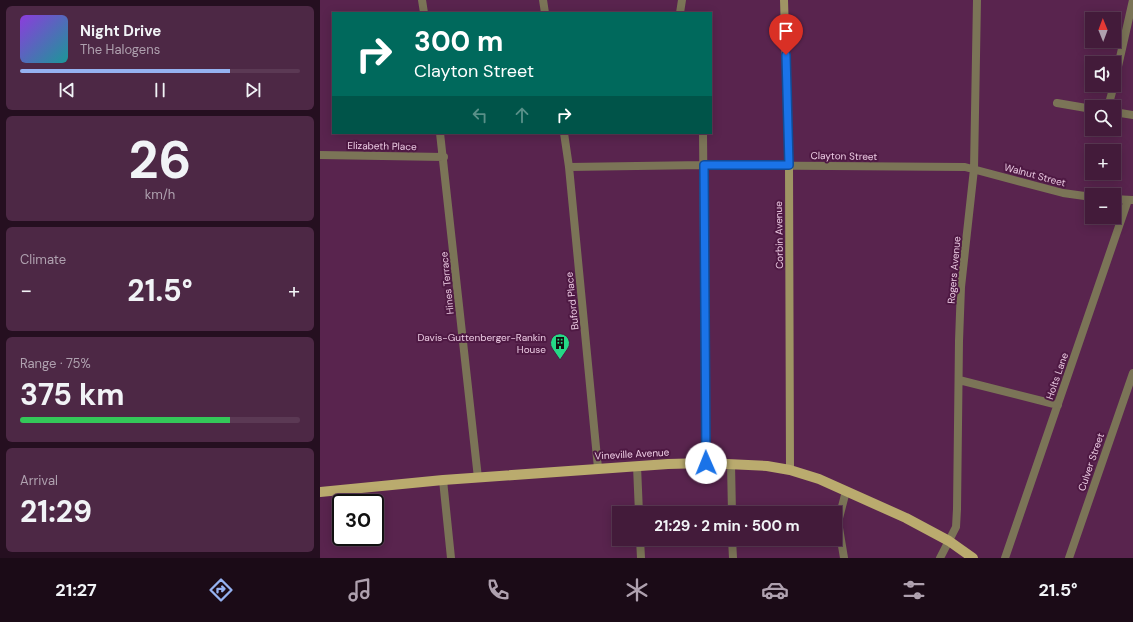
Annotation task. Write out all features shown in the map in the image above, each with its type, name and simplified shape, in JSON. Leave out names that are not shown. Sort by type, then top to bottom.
[{"type":"main road","name":"Vineville Avenue","points":[[320,492],[443,480],[598,468],[706,463],[731,464],[790,470],[819,479],[906,518],[949,541],[973,558]]},
{"type":"street","points":[[422,0],[424,12]]},
{"type":"street","points":[[543,0],[545,12]]},
{"type":"street","points":[[680,12],[682,0]]},
{"type":"street","name":"Corbin Avenue","points":[[784,0],[789,165],[790,470]]},
{"type":"street","name":"Rogers Avenue","points":[[940,558],[956,527],[961,287],[974,169],[977,0]]},
{"type":"street","points":[[1120,56],[1133,0]]},
{"type":"street","points":[[1057,103],[1085,108]]},
{"type":"street","points":[[1121,113],[1133,115]]},
{"type":"street","name":"Hines Terrace","points":[[440,134],[444,157],[478,478]]},
{"type":"street","name":"Buford Place","points":[[564,134],[569,167],[598,468]]},
{"type":"street","points":[[703,134],[706,463]]},
{"type":"street","name":"Elizabeth Place","points":[[320,155],[444,157]]},
{"type":"street","name":"Clayton Street","points":[[569,167],[789,165],[965,167],[974,169]]},
{"type":"street","name":"Walnut Street","points":[[974,169],[1063,193],[1085,196]]},
{"type":"street","points":[[1121,199],[1131,200]]},
{"type":"street","name":"Holts Lane","points":[[1005,558],[1131,200]]},
{"type":"street","name":"Culver Street","points":[[1069,558],[1133,373]]},
{"type":"street","points":[[959,380],[1058,405]]},
{"type":"street","points":[[731,464],[732,506]]},
{"type":"street","points":[[637,466],[639,506]]},
{"type":"street","points":[[443,480],[450,558]]},
{"type":"street","points":[[844,558],[838,522],[846,491]]},
{"type":"street","points":[[640,546],[641,558]]},
{"type":"street","points":[[732,546],[733,558]]},
{"type":"place","name":"Davis-Guttenberger-Rankin House","points":[[560,360]]},
{"type":"route","points":[[706,463],[704,165],[789,165],[786,55]]}]
